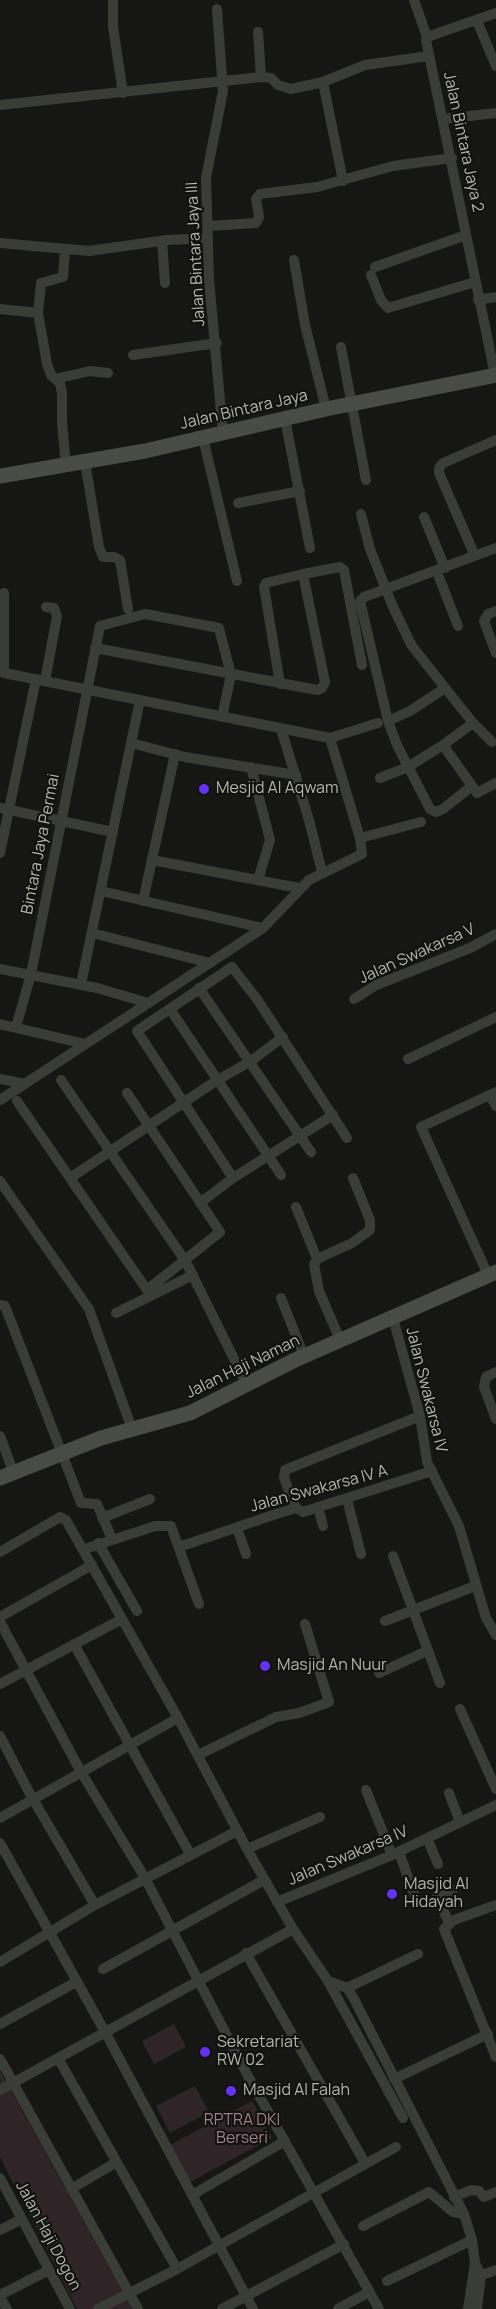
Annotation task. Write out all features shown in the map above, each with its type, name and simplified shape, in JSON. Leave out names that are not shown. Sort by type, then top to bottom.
[{"type":"street","points":[[113,0],[113,27],[123,93]]},
{"type":"street","name":"Jalan Bintara Jaya 2","points":[[414,0],[427,37],[478,300],[496,375]]},
{"type":"street","name":"Jalan Bintara Jaya III","points":[[217,9],[224,83],[206,178],[209,280],[217,344],[223,434]]},
{"type":"street","points":[[427,37],[477,21],[496,12]]},
{"type":"street","points":[[477,21],[496,66]]},
{"type":"street","points":[[258,32],[261,77]]},
{"type":"street","points":[[0,105],[224,83],[261,77],[271,78],[278,85],[291,89],[323,82],[365,65],[429,56]]},
{"type":"street","points":[[323,82],[343,181]]},
{"type":"street","points":[[444,119],[496,112]]},
{"type":"street","points":[[0,243],[65,249],[111,249],[162,241],[256,223],[259,220],[256,199],[260,194],[317,187],[393,166],[452,158]]},
{"type":"street","points":[[466,235],[373,271],[381,300],[388,308],[476,282]]},
{"type":"street","points":[[162,241],[165,283]]},
{"type":"street","points":[[65,249],[63,277],[40,282],[38,313],[46,364],[62,393],[66,466]]},
{"type":"street","points":[[294,260],[305,325],[326,409]]},
{"type":"street","points":[[478,300],[496,297]]},
{"type":"street","points":[[0,309],[38,313]]},
{"type":"street","points":[[133,355],[217,344]]},
{"type":"street","points":[[341,347],[366,480]]},
{"type":"street","points":[[56,379],[90,371],[108,373]]},
{"type":"street","name":"Jalan Bintara Jaya","points":[[0,476],[66,466],[223,434],[352,403],[496,375]]},
{"type":"street","points":[[285,418],[310,548]]},
{"type":"street","points":[[203,438],[237,581]]},
{"type":"street","points":[[475,556],[439,473],[439,468],[443,463],[496,440]]},
{"type":"street","points":[[85,462],[99,547],[103,557],[114,557],[120,560],[128,609]]},
{"type":"street","points":[[238,503],[300,491]]},
{"type":"street","points":[[361,514],[370,549],[412,646],[473,723],[492,742]]},
{"type":"street","points":[[424,517],[458,626]]},
{"type":"street","points":[[472,786],[436,812],[430,809],[424,800],[383,722],[360,605],[364,597],[496,548]]},
{"type":"street","points":[[280,684],[264,587],[266,584],[303,574],[340,567],[344,570],[362,665]]},
{"type":"street","points":[[95,648],[317,690],[322,688],[325,682],[303,574]]},
{"type":"street","points":[[4,593],[4,673],[330,738],[410,711],[445,688]]},
{"type":"street","points":[[0,853],[4,809],[57,616],[54,608],[45,607]]},
{"type":"street","points":[[492,612],[484,625],[496,653]]},
{"type":"street","name":"Bintara Jaya Permai","points":[[16,1027],[31,974],[100,626],[146,614],[216,626],[224,639],[231,675]]},
{"type":"street","points":[[222,717],[231,675]]},
{"type":"street","points":[[81,984],[141,700]]},
{"type":"street","points":[[380,778],[408,767],[473,723]]},
{"type":"street","points":[[281,729],[322,872]]},
{"type":"street","points":[[0,1100],[263,928],[283,909],[299,888],[322,872],[362,854],[360,838],[330,738]]},
{"type":"street","points":[[131,743],[175,754],[296,775]]},
{"type":"street","points":[[443,745],[472,786],[480,793],[496,783]]},
{"type":"street","points":[[143,901],[175,754]]},
{"type":"street","points":[[251,766],[270,840],[258,880]]},
{"type":"street","points":[[4,809],[113,832]]},
{"type":"street","points":[[360,838],[421,822]]},
{"type":"street","points":[[152,860],[299,888]]},
{"type":"street","points":[[100,891],[263,928]]},
{"type":"street","points":[[92,933],[210,963]]},
{"type":"street","name":"Jalan Swakarsa V","points":[[354,999],[376,985],[495,938]]},
{"type":"street","points":[[233,1178],[137,1031],[234,968],[283,1037],[346,1137]]},
{"type":"street","points":[[0,969],[81,984],[148,1003]]},
{"type":"street","points":[[200,988],[301,1134],[311,1152]]},
{"type":"street","points":[[170,1009],[281,1175]]},
{"type":"street","points":[[408,1059],[496,1017]]},
{"type":"street","points":[[0,1024],[85,1044]]},
{"type":"street","points":[[70,1178],[216,1081],[251,1061],[283,1037]]},
{"type":"street","points":[[0,1079],[25,1084]]},
{"type":"street","points":[[61,1080],[186,1262],[246,1383]]},
{"type":"street","points":[[492,1274],[421,1127],[493,1093],[496,1106]]},
{"type":"street","points":[[17,1101],[145,1289],[148,1289],[220,1234],[127,1094]]},
{"type":"street","points":[[201,1203],[233,1178],[333,1114]]},
{"type":"street","points":[[341,1342],[319,1291],[314,1265],[317,1259],[352,1243],[370,1230],[370,1220],[352,1178]]},
{"type":"street","points":[[0,1181],[89,1309],[132,1429]]},
{"type":"street","points":[[296,1207],[317,1259]]},
{"type":"street","name":"Jalan Haji Naman","points":[[7,1476],[63,1452],[190,1413],[304,1356],[341,1342],[492,1274]]},
{"type":"street","points":[[116,1313],[193,1275]]},
{"type":"street","points":[[281,1298],[304,1356]]},
{"type":"street","points":[[0,1305],[5,1306],[81,1503],[97,1504],[112,1539]]},
{"type":"street","name":"Jalan Swakarsa IV","points":[[393,1318],[420,1416],[427,1462],[459,1526],[475,1586],[486,1618],[496,1635]]},
{"type":"street","points":[[496,1372],[486,1377],[484,1387],[496,1419]]},
{"type":"street","points":[[296,1508],[284,1478],[285,1470],[420,1416]]},
{"type":"street","points":[[0,1436],[7,1476]]},
{"type":"street","name":"Jalan Swakarsa IV A","points":[[179,1547],[296,1508],[303,1512],[432,1471]]},
{"type":"street","points":[[102,1518],[150,1499]]},
{"type":"street","points":[[347,1499],[361,1554]]},
{"type":"street","points":[[318,1507],[322,1526]]},
{"type":"street","points":[[0,1552],[60,1517],[66,1520],[85,1549],[178,1718],[264,1880],[328,1981],[403,2118]]},
{"type":"street","points":[[85,1549],[155,1526],[168,1525],[174,1529],[199,1604]]},
{"type":"street","points":[[237,1528],[246,1554]]},
{"type":"street","points":[[98,1544],[137,1611]]},
{"type":"street","points":[[393,1556],[411,1610],[440,1683]]},
{"type":"street","points":[[0,1617],[92,1565]]},
{"type":"street","points":[[385,1621],[475,1586]]},
{"type":"street","points":[[0,1684],[122,1619]]},
{"type":"street","points":[[0,1622],[81,1772],[145,1878],[197,1982],[379,2309]]},
{"type":"street","points":[[198,1755],[276,1717],[299,1713],[329,1702],[330,1698],[305,1624]]},
{"type":"street","points":[[74,1644],[190,1854]]},
{"type":"street","points":[[379,1673],[427,1651]]},
{"type":"street","points":[[460,1709],[496,1789]]},
{"type":"street","points":[[0,1818],[35,1801],[81,1772],[178,1718]]},
{"type":"street","points":[[0,1736],[95,1905]]},
{"type":"street","points":[[366,1790],[417,1902]]},
{"type":"street","points":[[449,1793],[460,1822]]},
{"type":"street","name":"Jalan Swakarsa IV","points":[[277,1902],[396,1853],[496,1805]]},
{"type":"street","points":[[247,1849],[320,1817]]},
{"type":"street","points":[[0,1961],[95,1905],[237,1831]]},
{"type":"street","points":[[426,1838],[438,1864]]},
{"type":"street","points":[[0,1843],[105,2032],[253,2309]]},
{"type":"street","points":[[103,1969],[264,1880]]},
{"type":"street","points":[[453,1890],[437,1896],[447,1924],[445,1934],[496,2057]]},
{"type":"street","points":[[447,1924],[496,1905]]},
{"type":"street","points":[[0,2090],[293,1929]]},
{"type":"street","points":[[246,1953],[365,2163]]},
{"type":"street","points":[[347,1988],[418,1954]]},
{"type":"street","points":[[328,1981],[347,1988],[464,2214],[472,2240],[477,2309]]},
{"type":"street","points":[[0,2024],[76,1982]]},
{"type":"street","points":[[394,2079],[488,2034]]},
{"type":"street","points":[[58,2058],[177,2269]]},
{"type":"street","points":[[0,2060],[138,2309]]},
{"type":"street","points":[[192,2195],[285,2141]]},
{"type":"street","points":[[98,2309],[177,2269],[396,2147]]},
{"type":"street","points":[[72,2189],[116,2163]]},
{"type":"street","name":"Jalan Haji Dogon","points":[[0,2178],[70,2309]]},
{"type":"street","points":[[454,2197],[471,2190],[479,2190],[484,2197],[496,2192]]},
{"type":"street","points":[[363,2226],[429,2192],[453,2212],[464,2214]]},
{"type":"street","points":[[0,2230],[22,2219]]},
{"type":"street","points":[[387,2281],[472,2240]]},
{"type":"street","points":[[222,2309],[344,2244]]},
{"type":"street","points":[[7,2309],[0,2296],[49,2270]]},
{"type":"street","points":[[476,2277],[496,2270]]},
{"type":"street","points":[[468,2309],[476,2277]]},
{"type":"street","points":[[338,2309],[369,2292]]},
{"type":"green space","points":[[174,2024],[186,2047],[154,2064],[142,2041]]},
{"type":"green space","points":[[0,2071],[132,2309],[77,2309],[0,2157]]},
{"type":"green space","points":[[195,2086],[209,2112],[170,2133],[156,2106]]},
{"type":"green space","name":"RPTRA DKI Berseri","points":[[252,2101],[272,2138],[190,2182],[170,2145]]},
{"type":"place","name":"Mesjid Al Aqwam","points":[[204,789]]},
{"type":"place","name":"Masjid An Nuur","points":[[265,1666]]},
{"type":"place","name":"Masjid Al Hidayah","points":[[392,1894]]},
{"type":"place","name":"Sekretariat RW 02","points":[[205,2052]]},
{"type":"place","name":"Masjid Al Falah","points":[[231,2091]]}]
